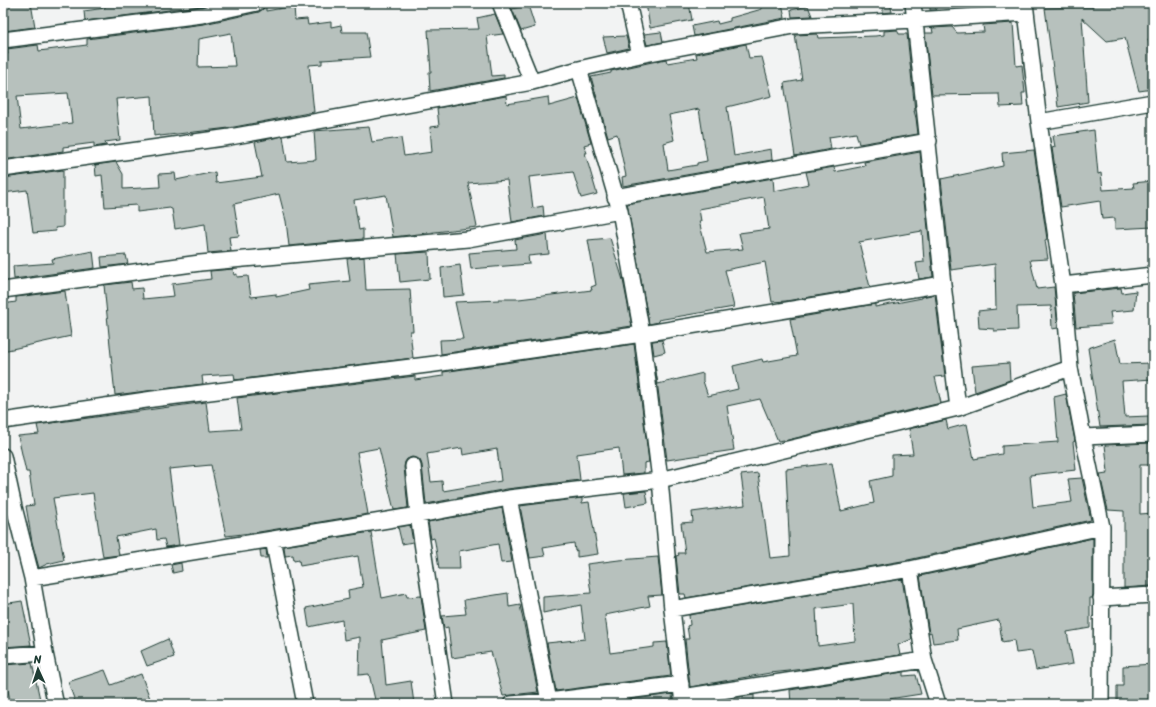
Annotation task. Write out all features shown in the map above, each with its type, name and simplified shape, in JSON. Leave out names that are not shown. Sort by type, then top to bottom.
[{"type":"street","points":[[3,40],[202,15],[257,3]]},
{"type":"street","points":[[500,3],[532,82]]},
{"type":"street","points":[[628,3],[640,55]]},
{"type":"street","points":[[913,3],[958,408]]},
{"type":"street","points":[[3,169],[230,137],[532,82],[579,69],[640,55],[793,26],[915,20],[1025,8],[1063,285],[1070,368],[1102,527],[1100,704]]},
{"type":"street","points":[[579,69],[618,204],[642,334],[660,480],[682,695]]},
{"type":"street","points":[[1040,122],[1153,102]]},
{"type":"street","points":[[3,290],[200,263],[468,239],[618,204],[928,141]]},
{"type":"street","points":[[1063,285],[1153,275]]},
{"type":"street","points":[[3,421],[154,399],[435,364],[642,334],[944,284]]},
{"type":"street","points":[[32,578],[418,515],[509,498],[660,480],[958,408],[1070,368]]},
{"type":"street","points":[[1083,437],[1153,434]]},
{"type":"street","points":[[3,456],[8,507],[32,578],[45,653],[55,701],[57,704]]},
{"type":"street","points":[[413,466],[418,515],[446,704]]},
{"type":"street","points":[[509,498],[549,701]]},
{"type":"street","points":[[672,609],[910,569],[1102,527]]},
{"type":"street","points":[[273,539],[306,704]]},
{"type":"street","points":[[910,569],[924,660],[938,704]]},
{"type":"street","points":[[1101,598],[1153,595]]},
{"type":"street","points":[[3,656],[45,653]]},
{"type":"street","points":[[511,704],[682,695],[924,660]]},
{"type":"building","points":[[3,3],[31,3],[35,27],[4,31]]},
{"type":"building","points":[[105,3],[215,3],[85,21],[84,11],[105,8]]},
{"type":"building","points":[[646,3],[689,3],[692,20],[650,28]]},
{"type":"building","points":[[782,3],[785,18],[694,36],[692,26],[717,21],[718,24],[730,21],[730,18],[762,9],[762,6]]},
{"type":"building","points":[[883,3],[890,3],[892,12],[883,13]]},
{"type":"building","points":[[930,3],[932,3],[937,10],[930,10]]},
{"type":"building","points":[[980,3],[1011,3],[1012,5],[981,7]]},
{"type":"building","points":[[1092,3],[1153,3],[1153,38],[1148,39],[1153,58],[1153,89],[1139,91],[1125,38],[1107,41],[1082,18],[1088,102],[1058,107],[1045,8],[1093,7]]},
{"type":"building","points":[[266,5],[266,11],[294,6],[295,20],[307,19],[308,25],[331,22],[331,27],[341,25],[342,32],[366,32],[370,57],[322,60],[322,64],[309,65],[314,112],[229,128],[154,136],[152,96],[116,99],[120,140],[105,142],[106,145],[94,147],[94,143],[63,147],[63,151],[3,160],[3,54],[8,54],[7,49],[38,45],[39,51],[87,45],[87,39],[204,24],[259,12]],"holes":[[[231,33],[235,66],[198,67],[199,39]],[[68,93],[72,123],[21,129],[17,96]]]},
{"type":"building","points":[[528,5],[535,27],[521,31],[512,9]]},
{"type":"building","points":[[808,6],[812,16],[792,17],[791,10]]},
{"type":"building","points":[[495,14],[503,34],[487,36],[492,76],[504,75],[504,78],[430,91],[429,72],[431,72],[428,30],[479,29],[477,18]]},
{"type":"building","points":[[1013,23],[1016,66],[1022,65],[1025,93],[1022,93],[1023,106],[1000,107],[999,94],[932,95],[925,33],[933,33],[932,28],[952,27],[957,33],[984,32],[983,25]]},
{"type":"building","points":[[897,30],[899,34],[907,34],[914,111],[918,134],[859,144],[856,133],[829,137],[831,149],[795,156],[784,83],[802,80],[795,35],[817,34],[818,38],[875,36],[884,35],[884,31]]},
{"type":"building","points":[[661,32],[663,42],[647,45],[644,34]]},
{"type":"building","points":[[626,36],[629,48],[607,53],[603,37]]},
{"type":"building","points":[[746,44],[749,58],[762,57],[772,96],[727,107],[734,156],[771,149],[772,160],[623,186],[622,177],[626,176],[617,134],[608,137],[591,77],[666,59],[667,63],[697,58],[696,54]],"holes":[[[699,109],[707,161],[697,163],[697,165],[668,170],[664,143],[674,140],[669,115]]]},
{"type":"building","points":[[506,96],[507,104],[548,97],[549,106],[578,98],[591,143],[584,145],[597,194],[581,198],[573,172],[529,177],[533,208],[543,206],[544,216],[512,222],[507,180],[468,183],[477,227],[393,237],[386,195],[354,200],[359,230],[363,229],[363,239],[289,246],[286,221],[279,194],[234,204],[239,236],[229,237],[231,251],[208,253],[205,224],[175,229],[172,209],[170,208],[137,212],[137,205],[105,207],[102,175],[96,176],[95,165],[116,162],[123,174],[123,189],[160,187],[159,174],[175,173],[176,180],[215,172],[216,183],[262,177],[255,142],[283,136],[287,162],[316,160],[314,131],[369,127],[372,142],[401,138],[404,156],[432,152],[430,127],[439,126],[437,108]]},
{"type":"building","points":[[1094,130],[1098,174],[1101,173],[1103,190],[1134,188],[1133,183],[1153,181],[1153,227],[1115,229],[1115,218],[1102,219],[1100,201],[1061,207],[1052,148],[1055,147],[1053,136]]},
{"type":"building","points":[[1034,150],[1047,239],[1045,240],[1048,259],[1030,260],[1037,289],[1054,287],[1058,328],[1052,329],[1051,306],[1017,307],[1018,330],[994,331],[994,329],[979,328],[978,311],[996,309],[995,264],[951,270],[941,179],[1003,166],[1002,153]]},
{"type":"building","points":[[920,152],[933,277],[919,279],[916,263],[924,262],[922,231],[859,242],[870,287],[772,302],[765,262],[725,270],[734,307],[658,320],[659,322],[649,324],[627,204],[773,178],[774,191],[809,184],[806,172],[834,167],[835,172],[865,166],[864,162]],"holes":[[[764,197],[769,229],[739,233],[743,249],[707,252],[699,221],[701,221],[699,209]]]},
{"type":"building","points":[[63,170],[63,227],[55,228],[56,231],[33,233],[27,190],[3,193],[3,178]]},
{"type":"building","points":[[547,234],[549,254],[528,256],[529,264],[471,269],[469,253],[516,249],[515,240]]},
{"type":"building","points":[[610,238],[623,280],[632,326],[441,354],[440,340],[463,339],[455,302],[519,299],[592,290],[591,287],[596,285],[588,240]]},
{"type":"building","points":[[93,251],[95,268],[14,279],[13,266],[53,263],[52,259]]},
{"type":"building","points":[[429,252],[430,279],[400,282],[397,254]]},
{"type":"building","points":[[126,255],[128,264],[102,267],[101,257]]},
{"type":"building","points":[[364,257],[366,290],[410,289],[413,331],[410,331],[413,358],[235,380],[234,374],[202,376],[203,384],[115,395],[104,285],[131,282],[132,289],[142,288],[143,299],[174,296],[172,284],[211,279],[210,271],[233,269],[234,275],[237,274],[237,277],[248,276],[251,297],[276,294],[276,297],[309,290],[308,285],[350,281],[347,259]]},
{"type":"building","points":[[460,265],[464,295],[443,297],[441,268]]},
{"type":"building","points":[[1121,288],[1122,293],[1136,291],[1134,310],[1110,312],[1112,324],[1076,327],[1073,293]]},
{"type":"building","points":[[65,291],[71,336],[3,351],[3,304],[16,302],[16,297]]},
{"type":"building","points":[[935,294],[945,376],[935,377],[941,403],[844,425],[784,441],[778,441],[760,399],[727,406],[734,450],[667,460],[655,365],[658,384],[703,373],[703,381],[708,396],[738,389],[733,366],[762,359],[763,362],[797,356],[790,319],[875,304],[875,307]]},
{"type":"building","points":[[1115,339],[1120,364],[1153,363],[1153,379],[1122,381],[1125,417],[1149,416],[1149,425],[1100,427],[1088,348]]},
{"type":"building","points":[[662,340],[665,352],[654,355],[652,341]]},
{"type":"building","points":[[634,344],[649,462],[644,463],[644,473],[622,475],[619,448],[577,454],[580,480],[507,489],[426,504],[422,465],[420,460],[412,457],[407,459],[404,467],[408,508],[394,510],[379,448],[357,452],[368,514],[226,536],[211,465],[169,469],[179,545],[166,547],[164,539],[157,540],[156,529],[116,537],[119,555],[103,557],[93,493],[53,498],[64,560],[47,564],[39,568],[32,542],[26,506],[34,505],[29,472],[26,472],[18,436],[39,434],[37,425],[206,402],[210,431],[241,429],[237,398],[415,376],[415,380],[443,376],[443,372]],"holes":[[[462,448],[463,455],[497,449],[501,481],[443,491],[442,481],[431,482],[427,454]]]},
{"type":"building","points":[[1009,363],[1010,380],[975,392],[972,366]]},
{"type":"building","points":[[1066,394],[1075,441],[1073,442],[1076,470],[1030,475],[1033,507],[1072,502],[1068,479],[1082,478],[1091,520],[908,560],[686,598],[685,594],[680,594],[676,556],[679,555],[678,553],[685,553],[681,523],[693,522],[692,512],[745,505],[741,475],[758,473],[770,558],[790,556],[786,469],[832,463],[841,511],[874,503],[870,481],[892,476],[892,455],[913,454],[909,429],[946,420],[948,429],[967,424],[974,459],[1002,454],[1002,446],[1058,442],[1054,397]]},
{"type":"building","points":[[1150,443],[1151,465],[1140,465],[1140,514],[1153,513],[1153,554],[1150,554],[1150,586],[1124,588],[1124,511],[1108,510],[1100,475],[1107,474],[1106,472],[1108,472],[1105,445]]},
{"type":"building","points":[[646,491],[648,503],[626,507],[624,493]]},
{"type":"building","points":[[582,498],[582,503],[589,502],[598,554],[577,557],[577,550],[575,551],[574,543],[543,548],[545,556],[530,558],[520,506]]},
{"type":"building","points":[[502,508],[512,562],[501,563],[498,544],[459,551],[460,569],[439,569],[435,542],[434,538],[431,539],[428,522]]},
{"type":"building","points":[[410,525],[413,542],[402,544],[398,527]]},
{"type":"building","points":[[371,532],[382,598],[406,593],[407,597],[421,596],[426,631],[382,640],[386,685],[411,681],[414,704],[376,704],[369,674],[359,675],[360,637],[344,640],[342,620],[309,627],[306,608],[349,599],[348,590],[363,587],[358,556],[300,566],[299,560],[294,561],[293,555],[285,556],[284,546]]},
{"type":"building","points":[[1093,538],[1093,595],[1092,598],[1090,598],[1090,628],[1067,632],[1073,664],[1036,670],[1032,651],[1016,653],[1014,640],[1002,642],[999,620],[957,629],[958,640],[933,643],[931,632],[929,633],[920,576]]},
{"type":"building","points":[[266,549],[267,558],[261,558],[260,550]]},
{"type":"building","points":[[658,557],[662,595],[648,596],[650,606],[605,615],[610,653],[654,647],[654,643],[667,642],[671,676],[556,691],[547,643],[585,639],[581,605],[543,613],[543,597],[591,593],[587,564]]},
{"type":"building","points":[[181,563],[182,571],[173,573],[171,565]]},
{"type":"building","points":[[902,579],[912,639],[898,645],[900,655],[770,673],[690,687],[685,639],[689,639],[687,626],[690,625],[689,615]],"holes":[[[853,604],[855,641],[818,646],[816,609]]]},
{"type":"building","points":[[508,593],[509,607],[520,605],[538,692],[503,696],[491,652],[452,658],[448,627],[444,628],[442,616],[466,614],[464,600]]},
{"type":"building","points":[[22,601],[31,645],[3,647],[3,604]]},
{"type":"building","points":[[168,639],[174,657],[147,666],[141,651]]},
{"type":"building","points":[[32,663],[41,704],[11,704],[6,682],[3,682],[3,665]]},
{"type":"building","points":[[1153,664],[1153,704],[1117,704],[1117,686],[1123,686],[1123,666]]},
{"type":"building","points":[[105,670],[111,685],[141,674],[152,704],[76,704],[68,682]]},
{"type":"building","points":[[903,672],[903,676],[916,675],[921,694],[876,701],[877,704],[791,704],[790,690]]},
{"type":"building","points":[[672,694],[673,704],[596,704]]},
{"type":"building","points":[[754,695],[754,704],[706,704],[706,702]]}]
